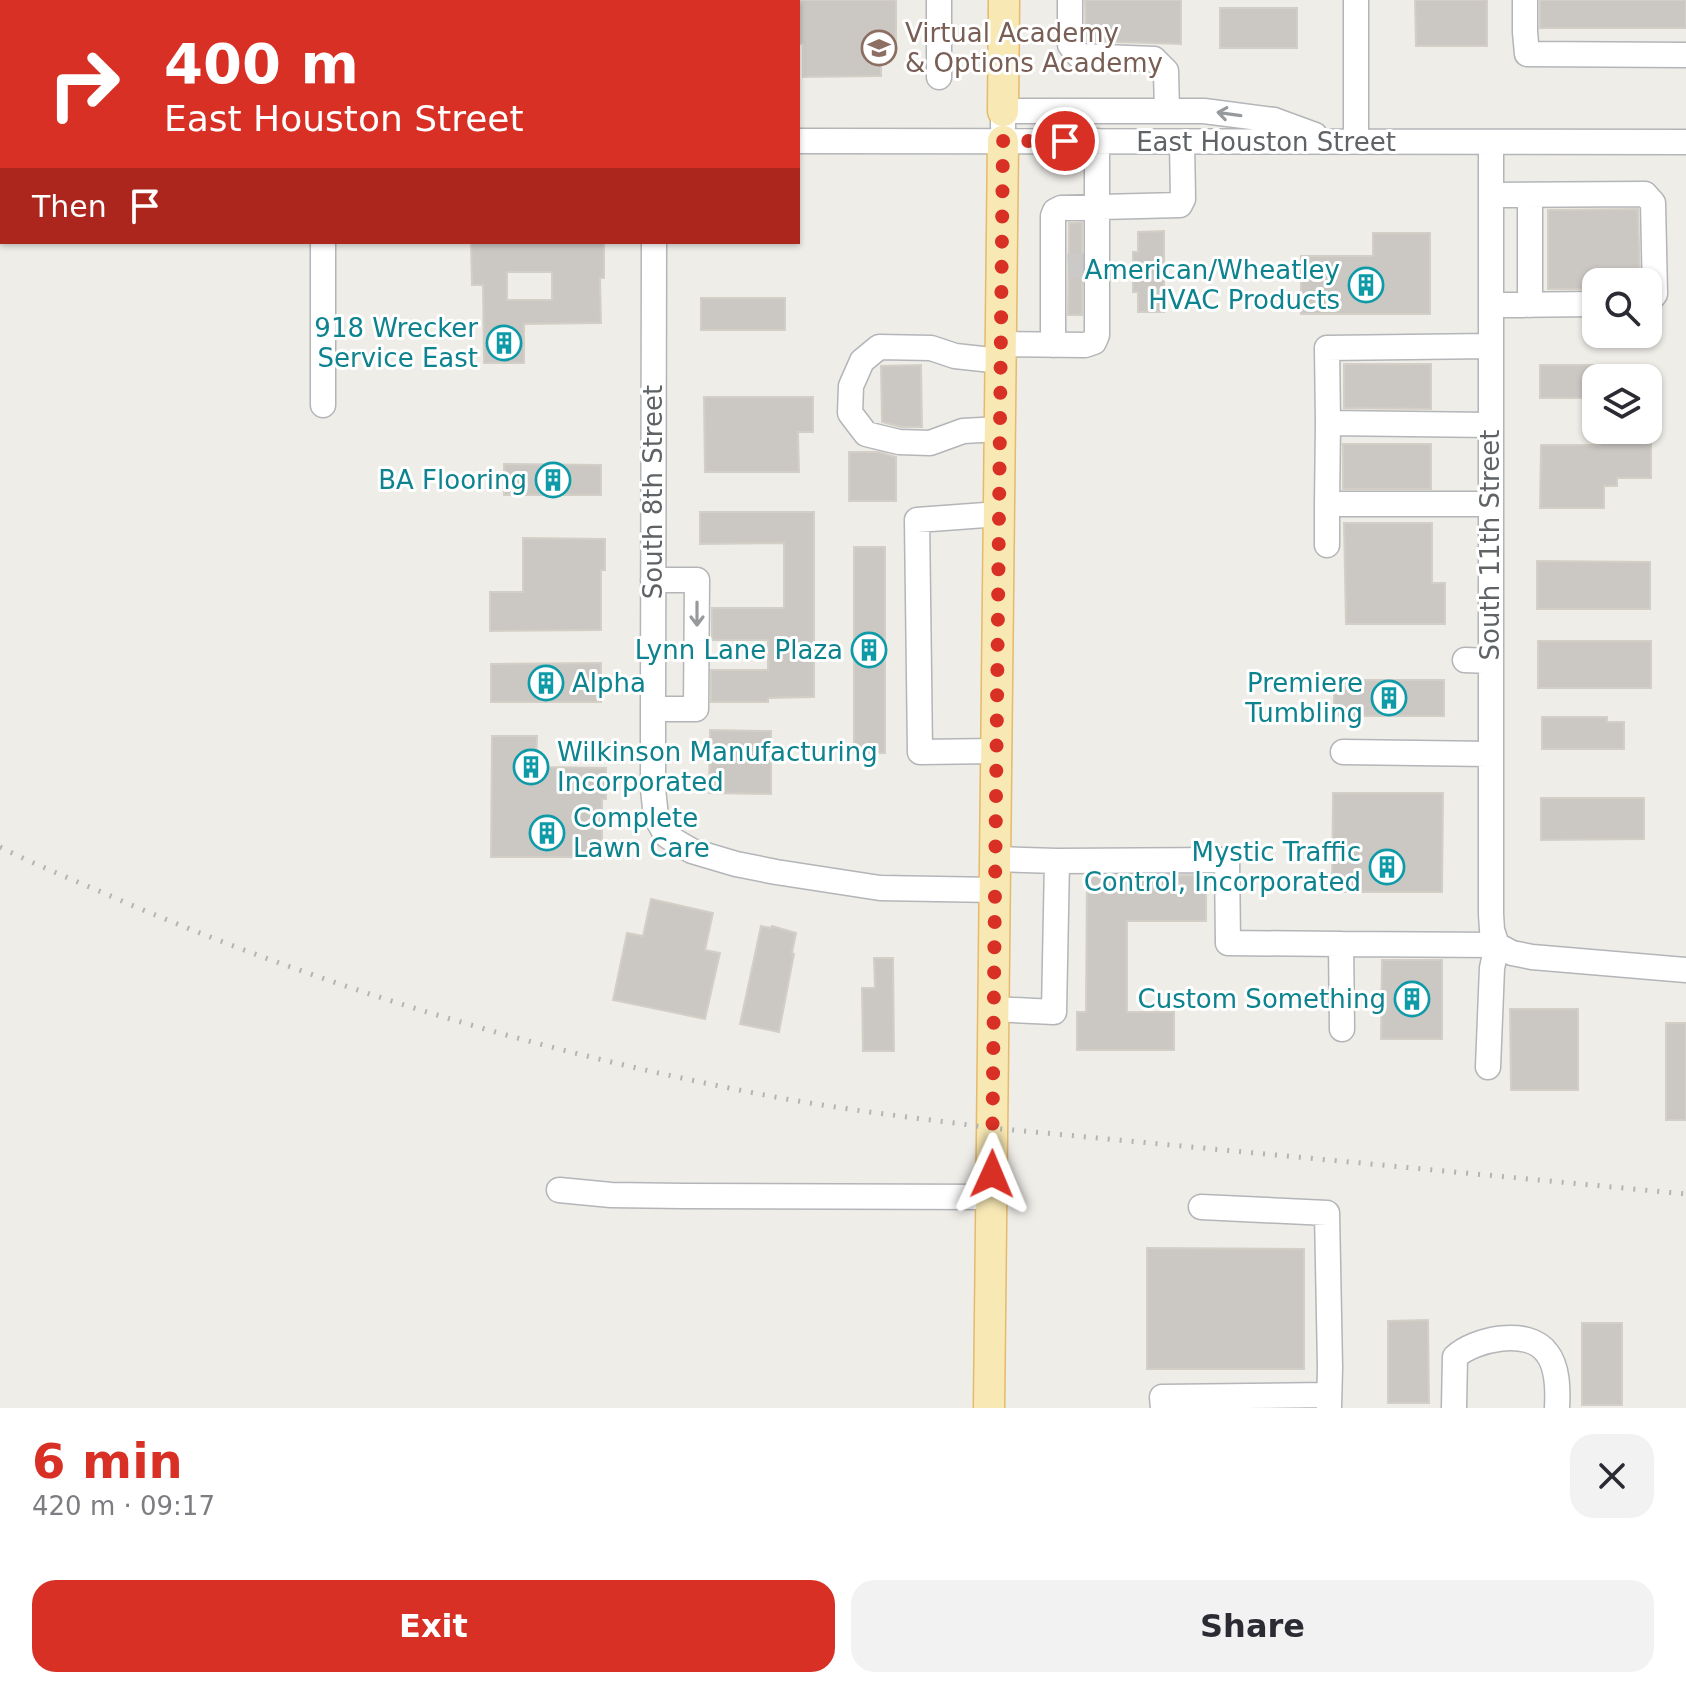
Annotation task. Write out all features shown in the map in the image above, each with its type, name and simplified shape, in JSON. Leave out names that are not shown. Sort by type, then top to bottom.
[{"type":"main road","points":[[1003,111],[1004,0]]},
{"type":"main road","points":[[989,1408],[1003,141]]},
{"type":"street","points":[[939,0],[939,77]]},
{"type":"street","points":[[1070,0],[1070,45],[1079,56],[1154,59],[1166,71],[1167,111]]},
{"type":"street","points":[[1356,0],[1356,141]]},
{"type":"street","points":[[1525,0],[1527,54],[1686,55]]},
{"type":"street","points":[[1003,141],[1003,111],[1204,111],[1274,120],[1331,141]]},
{"type":"street","name":"East Houston Street","points":[[800,141],[1686,142]]},
{"type":"street","points":[[1053,345],[1097,208],[1097,141]]},
{"type":"street","points":[[1000,429],[963,431],[930,443],[899,442],[866,434],[850,413],[851,386],[862,361],[879,347],[931,348],[955,356],[1094,342],[1097,335],[1076,266],[1053,216],[1055,211],[1061,208],[1180,205],[1183,199],[1182,142]]},
{"type":"street","name":"South 11th Street","points":[[1488,1067],[1492,968],[1497,945],[1491,914],[1491,143]]},
{"type":"street","points":[[1491,195],[1645,194],[1653,203],[1654,268]]},
{"type":"street","points":[[1530,195],[1530,305]]},
{"type":"street","points":[[323,244],[323,405]]},
{"type":"street","name":"South 8th Street","points":[[654,244],[653,804],[656,817],[666,835],[692,851],[776,872],[880,888],[995,890]]},
{"type":"street","points":[[1491,305],[1582,304]]},
{"type":"street","points":[[1327,545],[1327,348],[1491,346]]},
{"type":"street","points":[[1328,423],[1491,425]]},
{"type":"street","points":[[1327,504],[1490,504]]},
{"type":"street","points":[[996,751],[920,752],[917,520],[999,514]]},
{"type":"street","points":[[653,580],[697,580],[696,709],[653,709]]},
{"type":"street","points":[[1465,660],[1490,661]]},
{"type":"street","points":[[1343,752],[1490,754]]},
{"type":"street","points":[[995,859],[1227,860],[1228,943],[1497,945],[1512,953],[1532,957],[1686,970]]},
{"type":"street","points":[[993,1009],[1054,1012],[1057,861]]},
{"type":"street","points":[[1341,944],[1342,1029]]},
{"type":"street","points":[[559,1190],[669,1196],[991,1197]]},
{"type":"street","points":[[1163,1408],[1162,1397],[1328,1402],[1327,1213],[1201,1207]]},
{"type":"street","points":[[1454,1408],[1455,1357],[1463,1349],[1483,1341],[1502,1339],[1527,1340],[1545,1349],[1553,1362],[1557,1408]]},
{"type":"building","points":[[800,0],[896,0],[896,42],[881,42],[881,76],[803,77],[803,44],[800,44]]},
{"type":"building","points":[[1085,0],[1181,0],[1181,44],[1086,41]]},
{"type":"building","points":[[1415,0],[1487,0],[1487,46],[1416,46]]},
{"type":"building","points":[[1540,0],[1686,0],[1686,28],[1540,28]]},
{"type":"building","points":[[1220,8],[1297,8],[1297,48],[1220,48]]},
{"type":"building","points":[[1638,209],[1640,268],[1582,268],[1582,289],[1548,289],[1548,210]]},
{"type":"building","points":[[1082,222],[1082,315],[1068,315],[1069,223]]},
{"type":"building","points":[[1164,231],[1164,312],[1138,312],[1138,292],[1133,292],[1133,252],[1138,252],[1138,232]]},
{"type":"building","name":"American/Wheatley HVAC Products","points":[[1373,233],[1430,233],[1430,314],[1301,314],[1301,256],[1373,256]]},
{"type":"building","points":[[471,244],[604,244],[604,278],[600,278],[601,323],[524,324],[524,363],[484,363],[483,285],[472,285]],"holes":[[[507,272],[552,272],[552,300],[507,300]]]},
{"type":"building","points":[[701,298],[785,298],[785,330],[701,330]]},
{"type":"building","points":[[1344,364],[1431,364],[1431,409],[1344,408]]},
{"type":"building","points":[[921,365],[922,427],[901,427],[882,422],[881,366]]},
{"type":"building","points":[[1540,365],[1582,365],[1582,398],[1540,398]]},
{"type":"building","points":[[704,397],[813,397],[813,432],[798,432],[799,472],[705,472]]},
{"type":"building","points":[[1343,444],[1431,444],[1431,489],[1343,489]]},
{"type":"building","points":[[1651,444],[1651,478],[1617,478],[1617,486],[1604,486],[1604,508],[1540,508],[1541,445]]},
{"type":"building","points":[[849,452],[879,452],[896,457],[896,501],[849,501]]},
{"type":"building","name":"BA Flooring","points":[[504,464],[601,465],[601,495],[504,495]]},
{"type":"building","points":[[700,512],[814,512],[814,697],[768,698],[768,702],[711,702],[711,670],[768,670],[768,640],[712,640],[712,608],[784,608],[784,543],[700,544]]},
{"type":"building","points":[[1344,523],[1432,523],[1432,583],[1445,583],[1445,624],[1346,624]]},
{"type":"building","points":[[523,538],[605,539],[605,570],[601,570],[601,630],[490,631],[490,592],[523,592]]},
{"type":"building","name":"Lynn Lane Plaza","points":[[854,547],[885,547],[885,753],[854,753]]},
{"type":"building","points":[[1537,561],[1650,562],[1650,609],[1537,609]]},
{"type":"building","points":[[1538,641],[1651,641],[1651,688],[1538,688]]},
{"type":"building","name":"Alpha","points":[[601,663],[601,702],[491,702],[491,664]]},
{"type":"building","name":"Premiere Tumbling","points":[[1334,680],[1444,680],[1444,716],[1334,716]]},
{"type":"building","points":[[1542,717],[1607,717],[1607,722],[1624,722],[1624,749],[1542,749]]},
{"type":"building","points":[[710,730],[771,731],[771,794],[709,793]]},
{"type":"building","points":[[492,736],[537,736],[536,767],[606,768],[606,799],[602,799],[602,857],[491,857]]},
{"type":"building","points":[[1333,793],[1443,793],[1442,892],[1332,892]]},
{"type":"building","points":[[1541,798],[1644,798],[1644,839],[1541,840]]},
{"type":"building","points":[[1206,875],[1206,921],[1127,921],[1127,1012],[1174,1012],[1174,1050],[1077,1050],[1077,1012],[1086,1012],[1087,876]]},
{"type":"building","points":[[651,899],[713,913],[705,950],[720,953],[705,1019],[613,1000],[627,933],[643,936]]},
{"type":"building","points":[[761,926],[796,933],[779,1032],[740,1024]]},
{"type":"building","points":[[874,958],[893,958],[894,1051],[863,1051],[862,988],[875,988]]},
{"type":"building","name":"Custom Something","points":[[1382,960],[1442,960],[1442,1039],[1381,1039]]},
{"type":"building","points":[[1510,1009],[1578,1009],[1578,1090],[1511,1090]]},
{"type":"building","points":[[1666,1023],[1686,1023],[1686,1120],[1666,1120]]},
{"type":"building","points":[[1147,1248],[1304,1249],[1304,1369],[1147,1369]]},
{"type":"building","points":[[1428,1320],[1429,1403],[1388,1403],[1388,1321]]},
{"type":"building","points":[[1582,1323],[1622,1323],[1622,1405],[1582,1405]]},
{"type":"tunnel","points":[[1068,266],[1086,265]]},
{"type":"railway","points":[[0,847],[200,933],[360,991],[522,1039],[687,1079],[826,1106],[992,1128],[1686,1194]]},
{"type":"place","name":"Virtual Academy & Options Academy","points":[[879,48]]},
{"type":"place","name":"American/Wheatley HVAC Products","points":[[1366,285]]},
{"type":"place","name":"918 Wrecker Service East","points":[[504,343]]},
{"type":"place","name":"BA Flooring","points":[[553,480]]},
{"type":"place","name":"Lynn Lane Plaza","points":[[869,650]]},
{"type":"place","name":"Alpha","points":[[546,683]]},
{"type":"place","name":"Premiere Tumbling","points":[[1389,698]]},
{"type":"place","name":"Wilkinson Manufacturing Incorporated","points":[[531,767]]},
{"type":"place","name":"Complete Lawn Care","points":[[547,833]]},
{"type":"place","name":"Mystic Traffic Control, Incorporated","points":[[1387,867]]},
{"type":"place","name":"Custom Something","points":[[1412,999]]},
{"type":"route","points":[[992,1174],[1003,141],[1065,141]]}]
